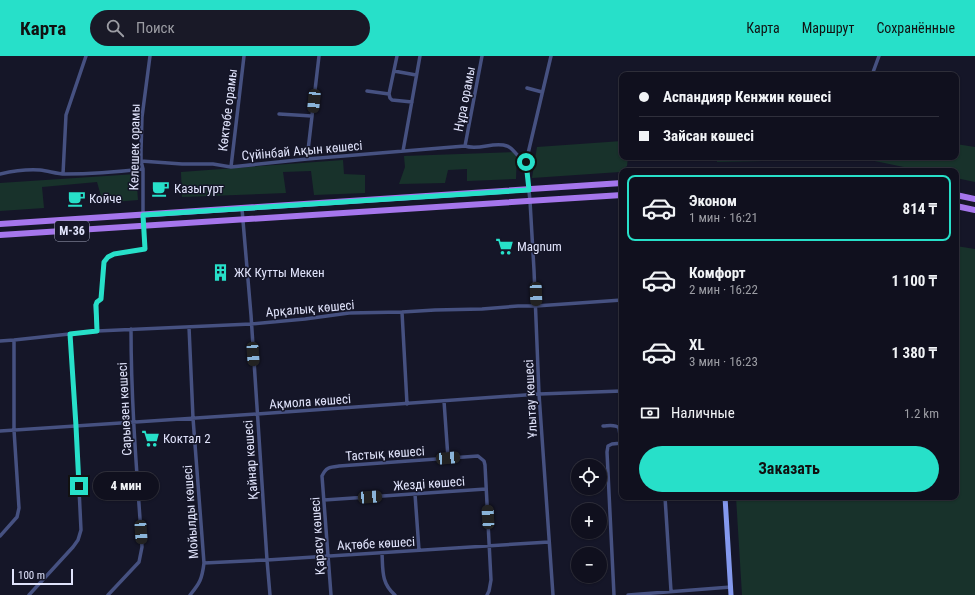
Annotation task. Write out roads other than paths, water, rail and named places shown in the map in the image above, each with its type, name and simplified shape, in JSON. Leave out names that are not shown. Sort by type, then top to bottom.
[{"type":"main road","name":"M-36","points":[[0,224],[619,183]]},
{"type":"main road","name":"M-36","points":[[0,235],[619,195]]},
{"type":"main road","points":[[959,196],[975,199]]},
{"type":"main road","points":[[959,207],[975,210]]},
{"type":"street","points":[[63,174],[66,115],[86,56]]},
{"type":"street","name":"Келешек орамы","points":[[143,215],[143,169],[141,161],[142,117],[150,56]]},
{"type":"street","name":"Көктөбе орамы","points":[[231,167],[244,56]]},
{"type":"street","points":[[307,159],[319,56]]},
{"type":"street","points":[[397,56],[389,94],[390,98],[392,100],[412,102]]},
{"type":"street","points":[[403,152],[420,56]]},
{"type":"street","name":"Нұра орамы","points":[[466,146],[482,56]]},
{"type":"street","name":"Ұлытау көшесі","points":[[551,56],[526,162],[530,201],[539,394],[553,595]]},
{"type":"street","points":[[873,72],[879,56]]},
{"type":"street","points":[[394,71],[416,75]]},
{"type":"street","points":[[527,88],[542,92]]},
{"type":"street","points":[[367,91],[389,94]]},
{"type":"street","points":[[279,114],[312,116]]},
{"type":"street","name":"Сүйінбай Ақын көшесі","points":[[141,161],[182,164],[212,164],[231,167],[307,159],[466,146],[474,148],[505,145],[510,148],[519,159],[526,162]]},
{"type":"street","points":[[0,174],[13,171],[39,170],[63,174],[143,169]]},
{"type":"street","name":"Қайнар көшесі","points":[[242,209],[270,595]]},
{"type":"street","points":[[97,331],[96,305],[101,299],[104,262],[111,255],[145,249],[143,215]]},
{"type":"street","name":"Арқалық көшесі","points":[[0,341],[97,331],[251,324],[349,313],[482,309],[619,300]]},
{"type":"street","points":[[402,312],[407,404]]},
{"type":"street","name":"Мойылды көшесі","points":[[189,327],[193,418],[204,563],[200,582],[190,595]]},
{"type":"street","name":"Сарыөзен көшесі","points":[[108,595],[139,562],[142,548],[131,364],[131,329]]},
{"type":"street","points":[[29,595],[73,547],[78,540],[81,530],[70,334]]},
{"type":"street","points":[[0,536],[17,517],[19,508],[14,430],[14,340]]},
{"type":"street","name":"Ақмола көшесі","points":[[0,432],[539,394],[619,391]]},
{"type":"street","points":[[444,401],[448,458]]},
{"type":"street","points":[[603,426],[616,426],[619,428]]},
{"type":"street","points":[[614,595],[607,460],[608,446],[619,443]]},
{"type":"street","name":"Тастық көшесі","points":[[322,476],[325,470],[331,467],[478,456],[485,465],[486,489]]},
{"type":"street","name":"Қарасу көшесі","points":[[322,476],[331,595]]},
{"type":"street","points":[[486,489],[491,580],[487,595]]},
{"type":"street","name":"Жезді көшесі","points":[[324,500],[486,489]]},
{"type":"street","points":[[415,494],[419,550]]},
{"type":"street","points":[[665,500],[671,591]]},
{"type":"street","points":[[725,500],[731,595]]},
{"type":"street","name":"Ақтөбе көшесі","points":[[204,563],[549,542]]},
{"type":"street","points":[[382,553],[383,576],[385,583],[395,595]]},
{"type":"street","points":[[628,595],[731,587]]},
{"type":"place","name":"Казыгурт","points":[[161,188]]},
{"type":"place","name":"Койче","points":[[76,198]]},
{"type":"place","name":"Magnum","points":[[504,246]]},
{"type":"place","name":"ЖК Кутты Мекен","points":[[221,272]]},
{"type":"place","name":"Коктал 2","points":[[150,438]]}]
